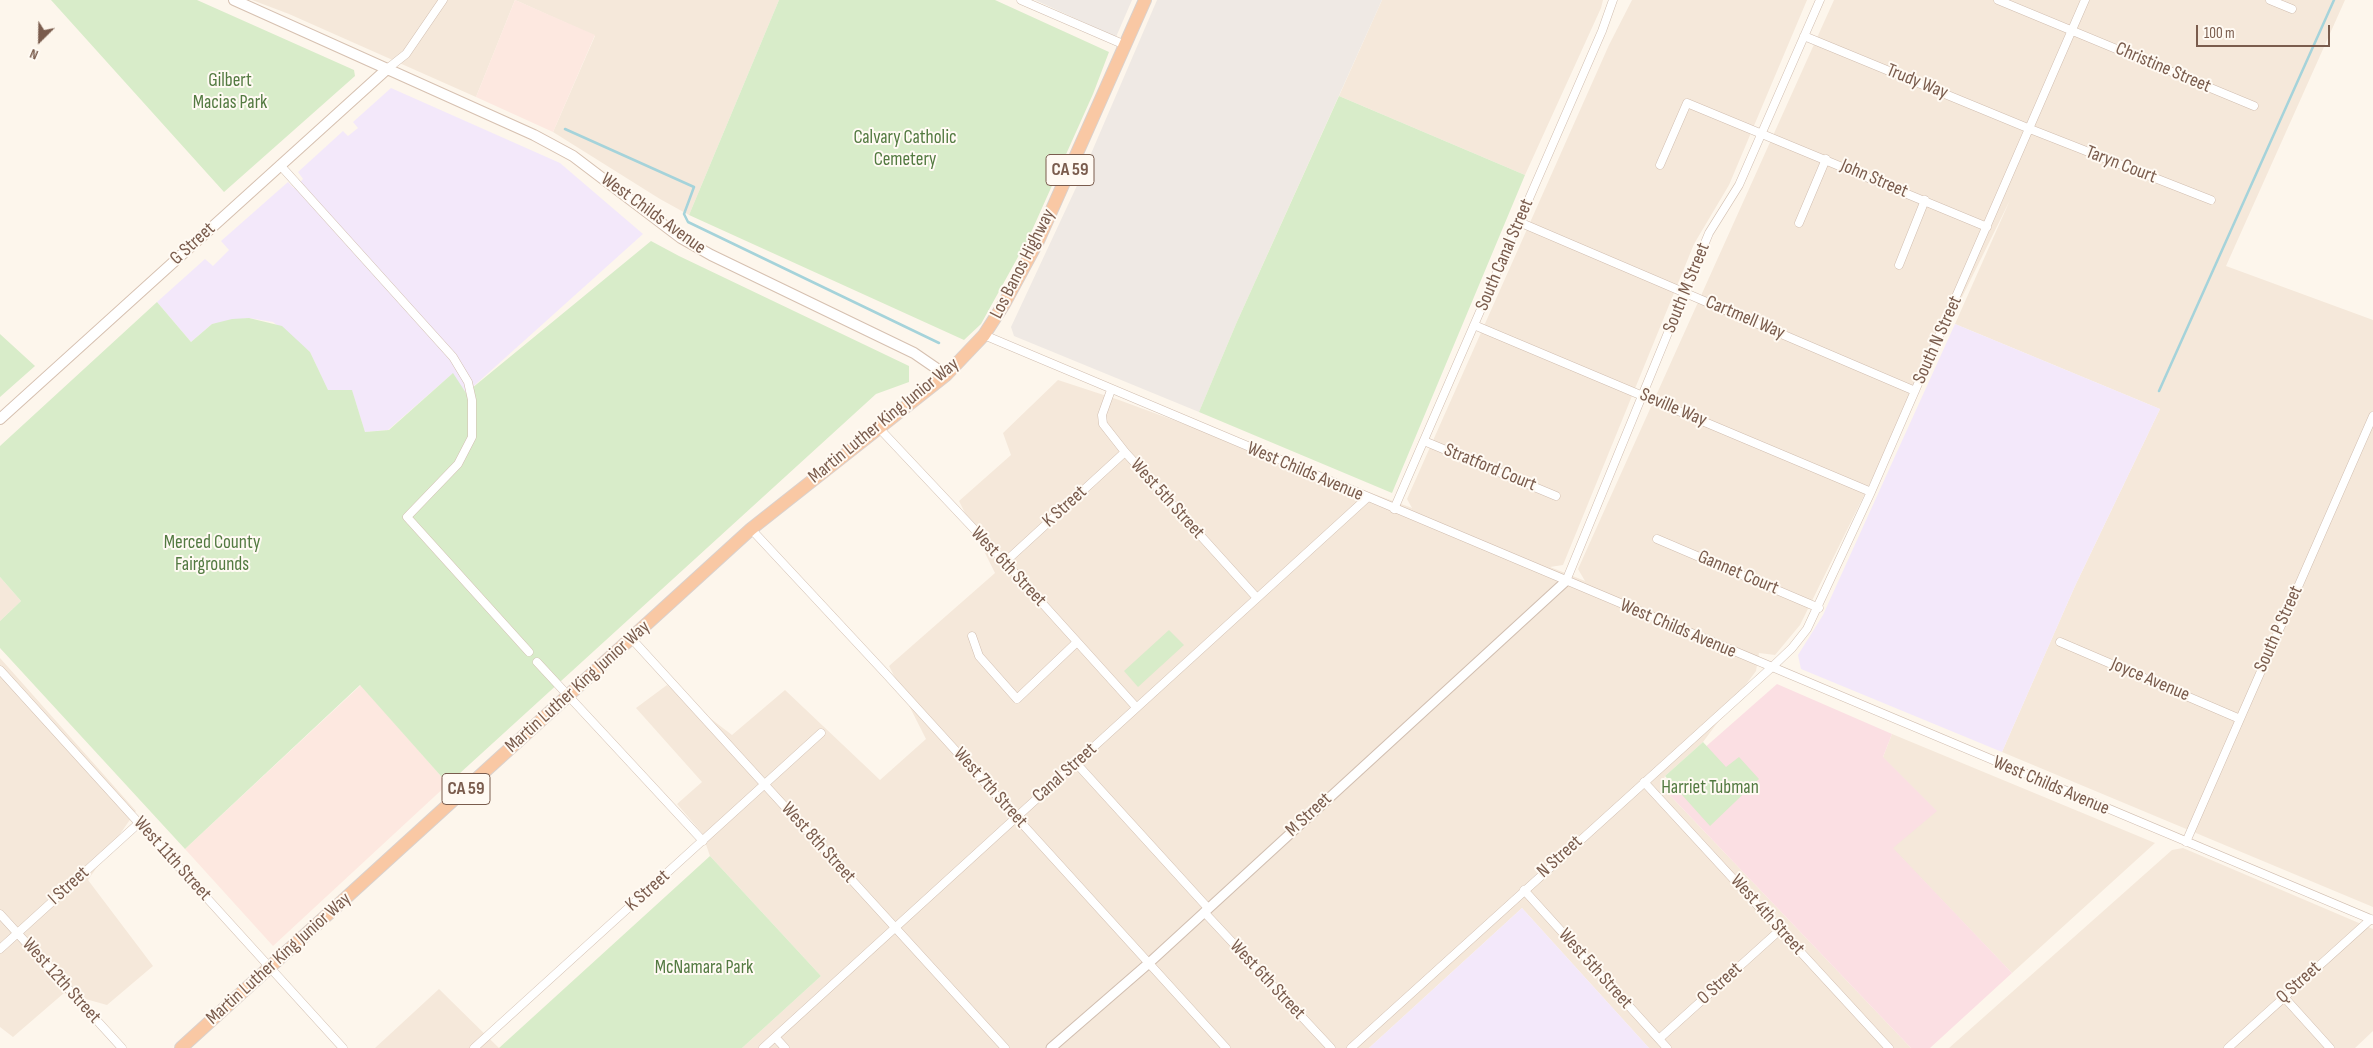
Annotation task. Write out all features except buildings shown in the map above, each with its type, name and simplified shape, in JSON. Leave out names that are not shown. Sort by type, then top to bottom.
[{"type":"highway","name":"Los Banos Highway","points":[[984,336],[1004,304],[1038,241],[1145,0]]},
{"type":"highway","name":"Martin Luther King Junior Way","points":[[181,1048],[751,529],[946,375],[984,336]]},
{"type":"main road","name":"West Childs Avenue","points":[[234,0],[534,135],[573,156],[681,238],[711,255],[914,353],[946,375]]},
{"type":"main road","name":"G Street","points":[[0,419],[387,69]]},
{"type":"street","points":[[387,69],[406,54],[443,0]]},
{"type":"street","points":[[1020,0],[1125,46]]},
{"type":"street","name":"South Canal Street","points":[[1394,509],[1597,44],[1613,0]]},
{"type":"street","name":"South M Street","points":[[1566,581],[1709,233],[1739,185],[1820,0]]},
{"type":"street","name":"Christine Street","points":[[1998,0],[2072,29],[2254,106]]},
{"type":"street","name":"South N Street","points":[[1771,668],[1800,639],[1819,608],[2086,0]]},
{"type":"street","points":[[2270,0],[2292,9]]},
{"type":"street","name":"Trudy Way","points":[[1804,36],[2030,129]]},
{"type":"street","name":"John Street","points":[[1660,165],[1687,103],[1987,227]]},
{"type":"street","name":"Taryn Court","points":[[2030,129],[2211,200]]},
{"type":"street","points":[[1798,223],[1826,159]]},
{"type":"street","points":[[280,164],[453,356],[468,382],[472,400],[472,437],[458,464],[407,517],[529,652]]},
{"type":"street","points":[[1899,265],[1925,200]]},
{"type":"street","name":"Cartmell Way","points":[[1519,222],[1915,391]]},
{"type":"street","name":"Seville Way","points":[[1474,325],[1871,492]]},
{"type":"street","name":"West Childs Avenue","points":[[984,336],[2372,920]]},
{"type":"street","name":"West 5th Street","points":[[1111,390],[1102,415],[1103,424],[1125,452],[1257,598]]},
{"type":"street","name":"South P Street","points":[[2186,842],[2373,416]]},
{"type":"street","name":"West 6th Street","points":[[878,427],[1005,562],[1136,708]]},
{"type":"street","name":"Stratford Court","points":[[1424,441],[1556,496]]},
{"type":"street","name":"K Street","points":[[1005,562],[1125,452]]},
{"type":"street","name":"Canal Street","points":[[763,1048],[1367,498]]},
{"type":"street","name":"West 7th Street","points":[[751,529],[1016,816],[1226,1048]]},
{"type":"street","name":"Gannet Court","points":[[1657,539],[1819,608]]},
{"type":"street","name":"M Street","points":[[1052,1048],[1149,963],[1566,581]]},
{"type":"street","points":[[972,636],[979,656],[1017,699],[1077,642]]},
{"type":"street","name":"West 8th Street","points":[[631,638],[1005,1048]]},
{"type":"street","name":"Joyce Avenue","points":[[2060,642],[2240,719]]},
{"type":"street","points":[[537,662],[704,840]]},
{"type":"street","name":"N Street","points":[[1351,1048],[1771,668]]},
{"type":"street","name":"West 11th Street","points":[[0,670],[343,1048]]},
{"type":"street","points":[[0,684],[7,678]]},
{"type":"street","name":"K Street","points":[[474,1048],[821,733]]},
{"type":"street","name":"West 6th Street","points":[[1076,763],[1331,1048]]},
{"type":"street","name":"West 4th Street","points":[[1644,782],[1889,1048]]},
{"type":"street","name":"I Street","points":[[0,949],[139,823]]},
{"type":"street","name":"West 5th Street","points":[[1524,890],[1668,1048]]},
{"type":"street","name":"West 12th Street","points":[[0,914],[122,1048]]},
{"type":"street","name":"Q Street","points":[[2228,1048],[2372,920]]},
{"type":"street","name":"O Street","points":[[1659,1039],[1781,930]]},
{"type":"street","points":[[2284,997],[2330,1048]]},
{"type":"street","points":[[775,1037],[785,1048]]},
{"type":"shaded area","points":[[252,0],[515,0],[476,97],[289,14]]},
{"type":"shaded area","points":[[515,0],[779,0],[689,215],[553,132],[595,36]]},
{"type":"shaded area","points":[[515,0],[595,35],[553,132],[476,97]]},
{"type":"shaded area","points":[[1035,0],[1132,0],[1116,37]]},
{"type":"shaded area","points":[[1157,0],[1382,0],[1236,324],[1199,412],[1014,336],[1011,327],[1081,177]]},
{"type":"shaded area","points":[[1382,0],[1603,0],[1525,175],[1339,96]]},
{"type":"shaded area","points":[[1632,0],[1807,0],[1729,185],[1694,244],[1563,565],[1550,567],[1585,581],[1578,569],[1834,0],[2345,0],[2226,266],[2373,320],[2373,907],[2002,752],[2075,586],[2160,409],[1955,324],[2010,200],[1800,625],[1775,655],[1759,653],[1756,671],[1703,742],[1665,776],[1661,786],[1911,1048],[1649,1048],[1522,908],[1369,1048],[742,1048],[821,976],[710,856],[702,833],[677,804],[702,782],[636,708],[667,685],[732,735],[785,690],[880,780],[926,739],[889,666],[995,573],[959,501],[1011,455],[1003,433],[1058,380],[1119,400],[1412,508],[1407,499],[1609,45]]},
{"type":"shaded area","points":[[391,88],[560,163],[643,234],[466,393],[452,374],[388,430],[365,432],[352,391],[328,391],[310,352],[273,322],[249,318],[212,324],[191,342],[157,302],[205,259],[213,266],[229,250],[221,241],[288,182],[294,188],[303,179],[298,172],[343,131],[348,136],[358,128],[353,122]]},
{"type":"shaded area","points":[[1955,324],[2160,409],[2075,586],[2002,752],[1801,669],[1798,655],[1823,615]]},
{"type":"shaded area","points":[[0,577],[21,601],[0,621]]},
{"type":"shaded area","points":[[0,658],[136,811],[88,880],[153,966],[107,1005],[64,993],[13,1037],[0,1027]]},
{"type":"shaded area","points":[[1777,684],[1892,734],[1883,757],[1937,811],[1893,848],[2012,973],[1930,1048],[1911,1048],[1661,786]]},
{"type":"shaded area","points":[[361,685],[448,784],[273,946],[185,849]]},
{"type":"shaded area","points":[[1892,734],[2155,843],[2012,973],[1892,848],[1883,757]]},
{"type":"shaded area","points":[[2183,848],[2373,929],[2373,1031],[2355,1048],[1949,1048],[2172,850]]},
{"type":"shaded area","points":[[1522,908],[1649,1048],[1369,1048]]},
{"type":"shaded area","points":[[439,989],[499,1048],[375,1048]]},
{"type":"green space","name":"Gilbert Macias Park","points":[[51,0],[197,0],[354,70],[355,76],[224,192]]},
{"type":"green space","name":"Calvary Catholic Cemetery","points":[[779,0],[995,0],[1109,52],[1093,94],[1029,237],[981,324],[964,340],[689,215]]},
{"type":"green space","points":[[1339,96],[1525,175],[1392,493],[1199,412],[1236,324]]},
{"type":"green space","name":"Merced County Fairgrounds","points":[[651,241],[909,366],[909,382],[876,394],[448,784],[360,685],[185,849],[0,648],[0,621],[21,601],[0,577],[0,446],[157,302],[191,342],[212,324],[232,319],[249,318],[282,326],[310,352],[328,390],[352,390],[365,432],[389,430],[453,373],[466,393]]},
{"type":"green space","points":[[0,334],[35,366],[0,397]]},
{"type":"green space","points":[[1169,630],[1184,645],[1138,687],[1124,671]]},
{"type":"green space","name":"Harriet Tubman","points":[[1703,742],[1726,767],[1739,757],[1759,779],[1710,826],[1665,776]]},
{"type":"green space","name":"McNamara Park","points":[[710,856],[821,976],[742,1048],[499,1048]]},
{"type":"waterway","points":[[2159,391],[2334,0]]},
{"type":"waterway","points":[[565,129],[694,187],[684,214],[688,222],[939,343]]}]
